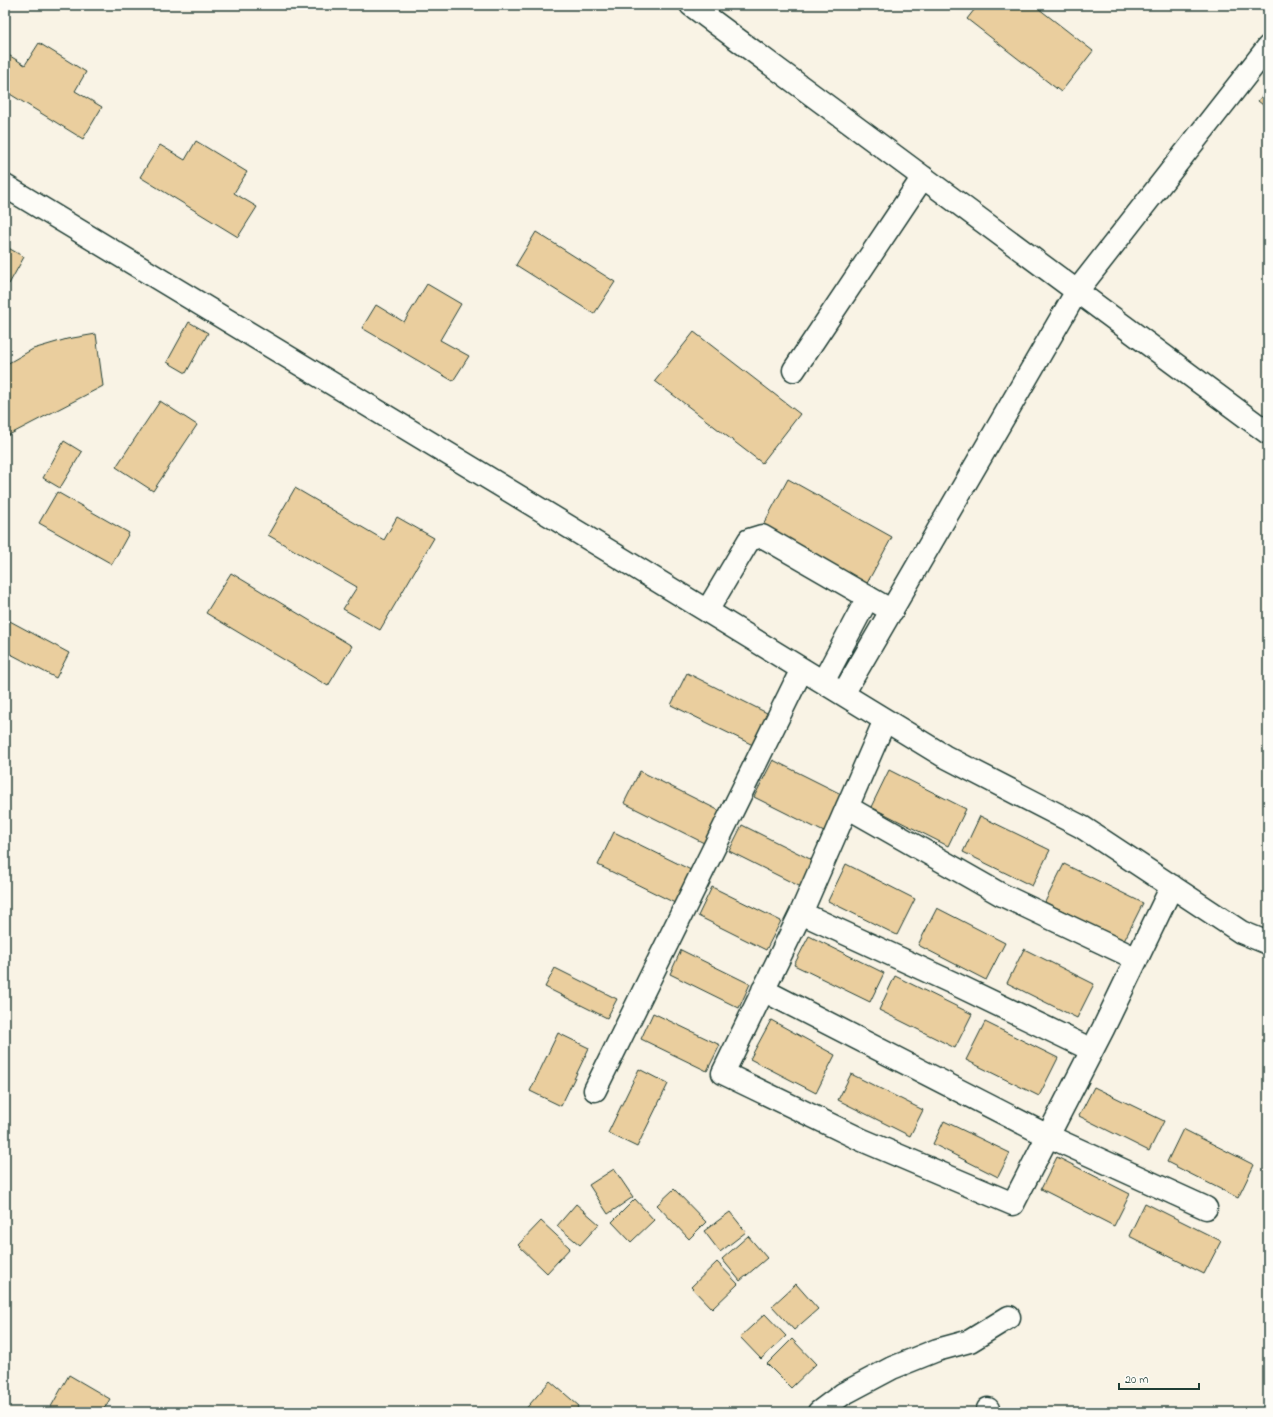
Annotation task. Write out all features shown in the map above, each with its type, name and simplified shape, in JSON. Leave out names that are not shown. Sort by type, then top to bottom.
[{"type":"street","points":[[691,5],[1268,433]]},
{"type":"street","points":[[843,694],[1076,291],[1268,47]]},
{"type":"street","points":[[794,370],[923,177]]},
{"type":"street","points":[[5,186],[944,756],[1082,827],[1241,932],[1268,943]]},
{"type":"street","points":[[707,611],[749,540],[762,536],[892,610]]},
{"type":"street","points":[[823,682],[868,597]]},
{"type":"street","points":[[595,1090],[802,669]]},
{"type":"street","points":[[885,720],[801,913],[723,1073],[862,1140],[1013,1204],[1092,1050],[1172,886]]},
{"type":"street","points":[[847,807],[1000,894],[1137,959]]},
{"type":"street","points":[[801,913],[953,983],[1092,1050]]},
{"type":"street","points":[[763,990],[1048,1136],[1206,1208]]},
{"type":"street","points":[[819,1412],[843,1394],[892,1368],[937,1350],[970,1341],[1009,1317]]},
{"type":"building","points":[[978,5],[1034,5],[1093,51],[1061,92],[967,19]]},
{"type":"building","points":[[39,43],[86,72],[75,91],[102,107],[83,139],[5,91],[5,53],[25,65]]},
{"type":"building","points":[[1268,88],[1268,109],[1258,101]]},
{"type":"building","points":[[196,141],[247,172],[234,193],[257,207],[238,237],[140,177],[160,145],[185,160]]},
{"type":"building","points":[[536,232],[615,282],[594,314],[516,265]]},
{"type":"building","points":[[5,246],[24,257],[9,284],[5,282]]},
{"type":"building","points":[[427,284],[461,304],[440,340],[469,356],[453,381],[362,328],[376,305],[404,322]]},
{"type":"building","points":[[189,322],[208,333],[186,373],[167,362]]},
{"type":"building","points":[[694,332],[800,414],[762,463],[655,381]]},
{"type":"building","points":[[96,334],[103,386],[5,437],[5,365],[33,349],[67,339]]},
{"type":"building","points":[[160,401],[197,425],[153,491],[116,467]]},
{"type":"building","points":[[64,441],[82,452],[60,488],[43,478]]},
{"type":"building","points":[[788,479],[892,537],[865,587],[761,529]]},
{"type":"building","points":[[295,488],[384,540],[397,517],[434,538],[380,630],[343,609],[357,587],[268,535]]},
{"type":"building","points":[[57,492],[129,533],[112,564],[39,523]]},
{"type":"building","points":[[231,573],[352,646],[328,686],[206,613]]},
{"type":"building","points":[[8,620],[69,653],[56,678],[5,651],[5,626]]},
{"type":"building","points":[[687,673],[773,716],[757,747],[671,705]]},
{"type":"building","points":[[773,760],[843,795],[824,832],[754,797]]},
{"type":"building","points":[[889,770],[966,809],[948,846],[871,807]]},
{"type":"building","points":[[640,771],[728,815],[712,847],[624,803]]},
{"type":"building","points":[[980,816],[1050,850],[1032,886],[963,852]]},
{"type":"building","points":[[742,825],[814,861],[801,887],[729,851]]},
{"type":"building","points":[[614,832],[697,873],[681,906],[598,865]]},
{"type":"building","points":[[846,864],[915,899],[897,935],[828,901]]},
{"type":"building","points":[[1064,864],[1143,903],[1124,941],[1045,902]]},
{"type":"building","points":[[712,887],[781,921],[766,950],[698,916]]},
{"type":"building","points":[[937,908],[1005,943],[986,980],[918,945]]},
{"type":"building","points":[[809,936],[884,973],[870,1002],[794,965]]},
{"type":"building","points":[[1024,949],[1094,984],[1077,1018],[1007,983]]},
{"type":"building","points":[[681,950],[750,984],[739,1008],[670,974]]},
{"type":"building","points":[[555,968],[617,999],[607,1018],[545,987]]},
{"type":"building","points":[[895,976],[972,1014],[955,1048],[879,1010]]},
{"type":"building","points":[[653,1013],[720,1045],[707,1071],[641,1039]]},
{"type":"building","points":[[771,1020],[835,1055],[816,1093],[750,1059]]},
{"type":"building","points":[[985,1022],[1058,1058],[1039,1096],[966,1060]]},
{"type":"building","points":[[558,1033],[589,1048],[561,1106],[530,1091]]},
{"type":"building","points":[[639,1069],[668,1084],[637,1147],[608,1133]]},
{"type":"building","points":[[851,1074],[923,1110],[910,1136],[838,1100]]},
{"type":"building","points":[[1094,1087],[1164,1121],[1149,1151],[1079,1116]]},
{"type":"building","points":[[944,1121],[1010,1153],[998,1177],[933,1144]]},
{"type":"building","points":[[1183,1129],[1254,1165],[1238,1198],[1167,1162]]},
{"type":"building","points":[[1057,1157],[1130,1194],[1114,1226],[1041,1189]]},
{"type":"building","points":[[614,1169],[633,1197],[608,1214],[589,1185]]},
{"type":"building","points":[[674,1189],[706,1222],[689,1239],[657,1205]]},
{"type":"building","points":[[635,1199],[654,1220],[631,1242],[612,1222]]},
{"type":"building","points":[[1145,1203],[1221,1241],[1204,1274],[1129,1236]]},
{"type":"building","points":[[576,1204],[599,1224],[580,1245],[557,1226]]},
{"type":"building","points":[[730,1212],[746,1232],[720,1252],[704,1231]]},
{"type":"building","points":[[541,1221],[570,1248],[547,1273],[518,1245]]},
{"type":"building","points":[[748,1236],[767,1258],[740,1281],[722,1259]]},
{"type":"building","points":[[717,1262],[738,1284],[712,1309],[691,1287]]},
{"type":"building","points":[[796,1284],[818,1309],[794,1330],[772,1306]]},
{"type":"building","points":[[765,1314],[786,1336],[761,1359],[740,1337]]},
{"type":"building","points":[[792,1339],[816,1364],[791,1388],[767,1364]]},
{"type":"building","points":[[69,1375],[110,1399],[102,1412],[48,1412]]},
{"type":"building","points":[[550,1381],[579,1406],[574,1412],[523,1412]]}]
